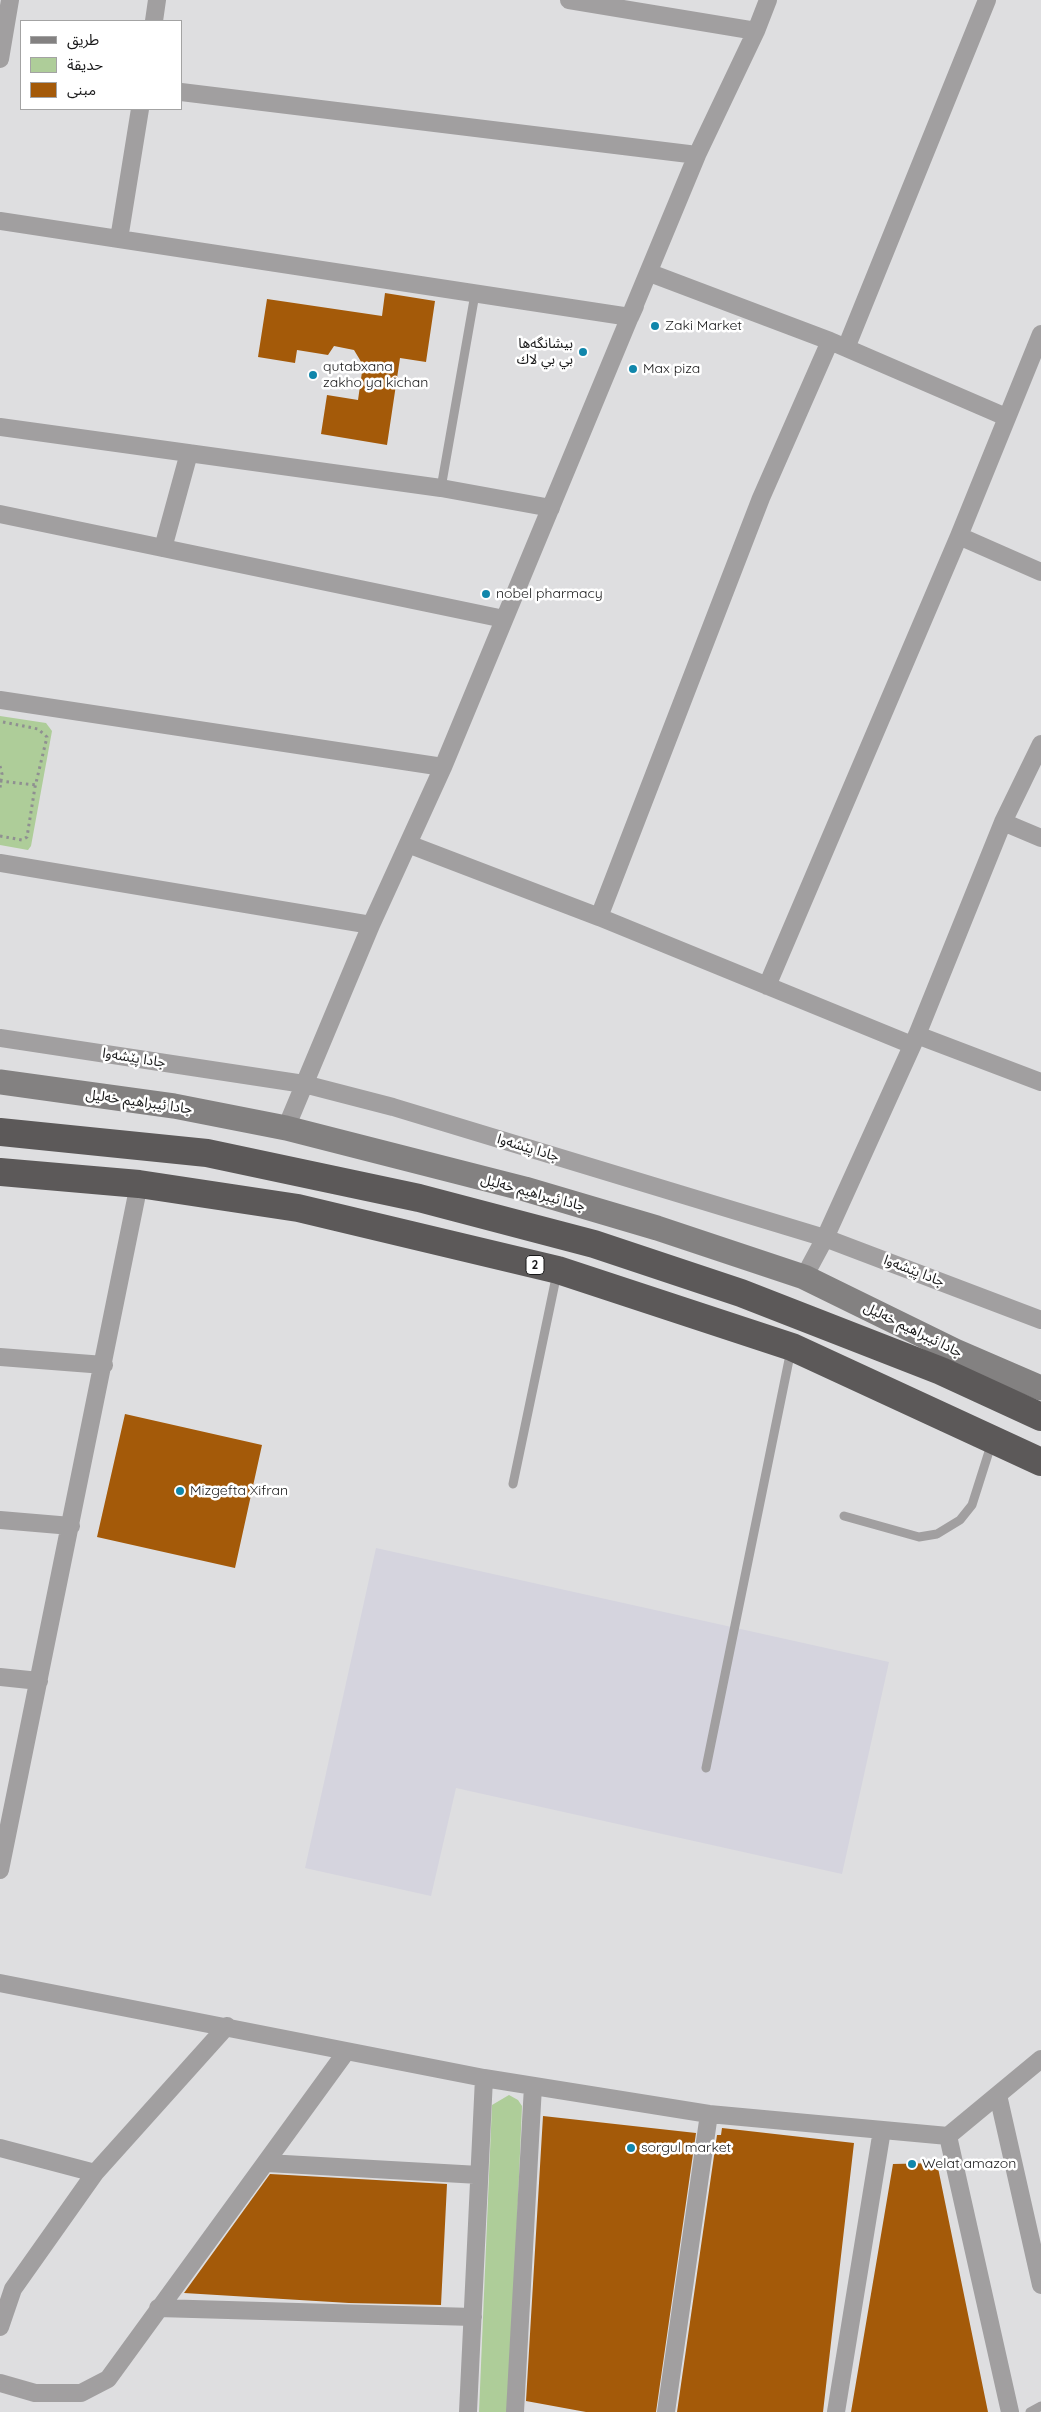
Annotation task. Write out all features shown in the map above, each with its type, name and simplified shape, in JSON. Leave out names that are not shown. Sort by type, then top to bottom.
[{"type":"highway","name":"جادا ئیبراهیم خەلیل","points":[[0,1132],[206,1153],[419,1198],[585,1242],[741,1293],[941,1371],[1041,1417]]},
{"type":"highway","name":"2","points":[[0,1172],[139,1184],[298,1208],[558,1270],[792,1347],[1041,1462]]},
{"type":"main road","name":"جادا ئیبراهیم خەلیل","points":[[0,1082],[174,1106],[286,1128],[525,1189],[657,1228],[804,1277],[955,1352],[1041,1388]]},
{"type":"street","points":[[0,59],[10,0]]},
{"type":"street","points":[[154,20],[157,0]]},
{"type":"street","points":[[569,0],[756,31]]},
{"type":"street","points":[[286,1128],[371,925],[443,766],[638,302],[697,155],[756,31],[768,0]]},
{"type":"street","points":[[599,917],[761,498],[838,344],[987,0]]},
{"type":"street","points":[[182,92],[697,155]]},
{"type":"street","points":[[119,239],[140,110]]},
{"type":"street","points":[[0,221],[630,317],[638,302]]},
{"type":"street","points":[[650,273],[838,344],[1006,417]]},
{"type":"street","points":[[767,986],[959,536],[1006,417],[1036,363],[1041,334]]},
{"type":"street","points":[[0,427],[440,488],[551,508]]},
{"type":"street","points":[[163,548],[189,453]]},
{"type":"street","points":[[0,514],[504,619]]},
{"type":"street","points":[[959,536],[1041,572]]},
{"type":"street","points":[[0,700],[443,766]]},
{"type":"street","points":[[804,1277],[825,1238],[915,1040],[1003,822],[1041,744]]},
{"type":"street","points":[[1003,822],[1041,838]]},
{"type":"street","points":[[408,844],[599,917],[767,986],[915,1040],[1041,1082]]},
{"type":"street","points":[[0,863],[371,925]]},
{"type":"street","name":"جادا پێشەوا","points":[[0,1038],[304,1084],[393,1107],[825,1238],[1041,1320]]},
{"type":"street","points":[[0,1870],[4,1833],[39,1681],[139,1184]]},
{"type":"street","points":[[0,1357],[104,1365]]},
{"type":"street","points":[[0,1520],[71,1526]]},
{"type":"street","points":[[0,1677],[39,1681]]},
{"type":"street","points":[[0,1983],[227,2026],[346,2052],[533,2086],[709,2114],[948,2136],[1041,2059]]},
{"type":"street","points":[[0,2327],[13,2289],[95,2172],[227,2026]]},
{"type":"street","points":[[0,2383],[34,2393],[81,2393],[108,2379],[158,2308],[267,2164],[346,2052]]},
{"type":"street","points":[[468,2412],[484,2078]]},
{"type":"street","points":[[515,2412],[533,2086]]},
{"type":"street","points":[[998,2095],[1041,2284]]},
{"type":"street","points":[[666,2412],[709,2114]]},
{"type":"street","points":[[836,2412],[882,2130]]},
{"type":"street","points":[[948,2136],[1010,2412]]},
{"type":"street","points":[[0,2148],[95,2172]]},
{"type":"street","points":[[267,2164],[479,2176]]},
{"type":"street","points":[[158,2308],[473,2317]]},
{"type":"lane","points":[[440,488],[475,294]]},
{"type":"lane","points":[[513,1484],[558,1270]]},
{"type":"lane","points":[[706,1768],[792,1347]]},
{"type":"lane","points":[[844,1516],[919,1537],[937,1534],[960,1520],[972,1505],[992,1440]]},
{"type":"lane","points":[[1030,2412],[1041,2406]]},
{"type":"path","points":[[0,721],[38,729],[47,737],[27,837],[22,840],[0,836]]},
{"type":"path","points":[[0,766],[0,788]]},
{"type":"path","points":[[1,781],[36,785]]},
{"type":"shaded area","points":[[376,1548],[889,1662],[842,1874],[456,1788],[431,1896],[305,1868]]},
{"type":"green space","points":[[0,716],[46,723],[52,731],[31,846],[28,850],[0,845]]},
{"type":"green space","points":[[509,2095],[518,2100],[522,2106],[509,2412],[479,2412],[492,2105]]},
{"type":"building","points":[[385,293],[435,301],[426,362],[400,358],[387,445],[321,434],[327,395],[358,400],[363,365],[354,350],[334,346],[328,355],[297,350],[295,363],[258,357],[267,299],[382,316]]},
{"type":"building","name":"Mizgefta Xifran","points":[[125,1414],[262,1445],[235,1568],[97,1537]]},
{"type":"building","points":[[543,2116],[696,2133],[656,2412],[586,2412],[526,2401]]},
{"type":"building","points":[[722,2128],[854,2143],[823,2412],[677,2412],[717,2135],[721,2135]]},
{"type":"building","points":[[937,2163],[988,2412],[851,2412],[893,2164]]},
{"type":"building","points":[[270,2174],[447,2184],[441,2305],[349,2303],[184,2293]]},
{"type":"place","name":"Zaki Market","points":[[655,326]]},
{"type":"place","name":"بيشانگه‌ها بي بي لاك","points":[[583,352]]},
{"type":"place","name":"Max piza","points":[[633,369]]},
{"type":"place","name":"qutabxana zakho ya kichan","points":[[313,375]]},
{"type":"place","name":"nobel pharmacy","points":[[486,594]]},
{"type":"place","name":"Mizgefta Xifran","points":[[180,1491]]},
{"type":"place","name":"sorgul market","points":[[631,2148]]},
{"type":"place","name":"Welat amazon","points":[[912,2164]]}]
